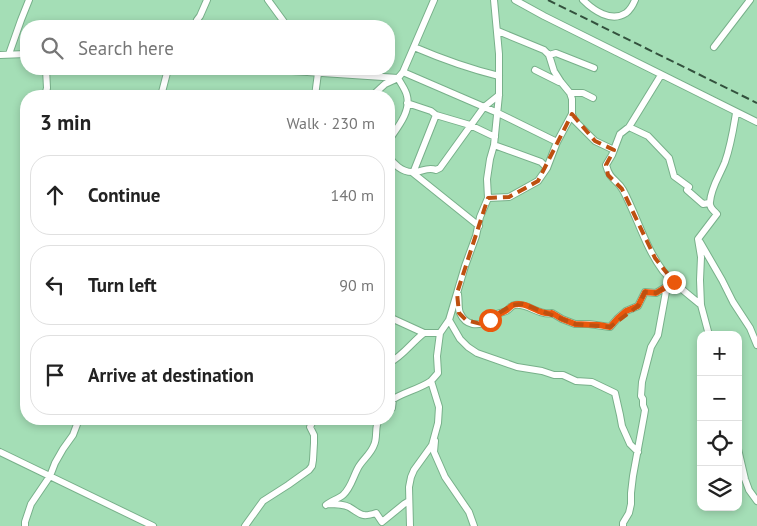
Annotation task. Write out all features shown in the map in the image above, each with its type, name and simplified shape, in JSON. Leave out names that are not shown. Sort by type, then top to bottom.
[{"type":"street","points":[[21,20],[30,0]]},
{"type":"street","points":[[197,20],[207,0]]},
{"type":"street","points":[[268,0],[283,20]]},
{"type":"street","points":[[378,90],[385,84],[398,78],[403,72],[434,0]]},
{"type":"street","points":[[395,399],[431,381],[438,373],[437,356],[440,332],[448,320],[476,236],[480,217],[488,198],[487,179],[494,144],[499,95],[498,31],[494,0]]},
{"type":"street","points":[[515,0],[757,122]]},
{"type":"street","points":[[583,0],[594,10],[610,16],[625,14],[635,0]]},
{"type":"street","points":[[714,47],[750,0]]},
{"type":"street","points":[[9,54],[20,23]]},
{"type":"street","points":[[498,31],[544,50],[549,55],[554,72],[572,98],[574,120],[595,141],[614,150]]},
{"type":"street","points":[[414,47],[470,69],[499,76]]},
{"type":"street","points":[[549,55],[556,53],[594,68]]},
{"type":"street","points":[[0,55],[20,54]]},
{"type":"street","points":[[535,70],[560,82]]},
{"type":"street","points":[[403,72],[498,113],[557,142]]},
{"type":"street","points":[[46,75],[46,90]]},
{"type":"street","points":[[163,90],[166,75]]},
{"type":"street","points":[[315,90],[316,75]]},
{"type":"street","points":[[363,75],[398,78]]},
{"type":"street","points":[[661,75],[629,127],[620,134],[606,165],[608,175],[622,189],[655,258],[674,282],[701,304]]},
{"type":"street","points":[[395,131],[407,108],[408,97],[398,78]]},
{"type":"street","points":[[570,93],[583,93],[593,98]]},
{"type":"street","points":[[395,164],[404,171],[413,172],[440,168],[484,107],[499,95]]},
{"type":"street","points":[[407,103],[431,111],[436,115],[470,125],[494,137]]},
{"type":"street","points":[[708,331],[701,304],[701,257],[698,239],[717,214],[710,208],[709,203],[732,139],[736,112]]},
{"type":"street","points":[[488,198],[509,197],[538,182],[547,168],[557,142],[572,114]]},
{"type":"street","points":[[413,172],[436,115]]},
{"type":"street","points":[[629,127],[648,136],[669,158],[674,176],[689,187],[687,190],[697,200],[703,204],[709,203]]},
{"type":"street","points":[[494,144],[541,162],[547,168]]},
{"type":"street","points":[[413,172],[479,226]]},
{"type":"street","points":[[698,239],[733,302],[750,328],[757,345]]},
{"type":"street","points":[[457,293],[459,312],[470,324],[481,324],[512,305],[523,304],[547,314],[552,313],[575,324],[594,324],[610,327],[626,311],[638,306],[645,292],[656,293],[674,282]]},
{"type":"street","points":[[623,526],[631,504],[631,493],[645,410],[641,396],[642,382],[651,347],[658,335],[667,286]]},
{"type":"street","points":[[395,320],[424,333],[440,332]]},
{"type":"street","points":[[448,320],[460,340],[477,353],[517,367],[562,375],[576,381],[592,382],[615,392],[624,432],[630,444],[638,452]]},
{"type":"street","points":[[395,359],[424,333]]},
{"type":"street","points":[[431,381],[440,407],[434,452],[445,477],[469,512],[474,526]]},
{"type":"street","points":[[410,526],[409,487],[411,477],[432,445],[438,423]]},
{"type":"street","points":[[25,526],[31,504],[50,476],[55,463],[73,435],[76,425]]},
{"type":"street","points":[[245,526],[263,500],[288,485],[312,466],[314,435],[310,427],[311,425]]},
{"type":"street","points":[[376,425],[375,443],[372,450],[358,466],[351,483],[343,495],[326,505],[347,506],[362,516],[376,513],[382,522],[409,501]]},
{"type":"street","points":[[0,452],[153,526]]},
{"type":"street","points":[[742,466],[749,490],[757,501]]},
{"type":"highlighted area","points":[[572,114],[595,141],[614,150],[606,165],[608,175],[622,189],[655,258],[674,282],[656,293],[645,292],[638,306],[610,327],[575,324],[523,304],[512,305],[481,324],[466,320],[459,313],[457,293],[488,198],[509,197],[538,181]]},
{"type":"railway","points":[[548,0],[757,103]]},
{"type":"route","points":[[490,320],[495,314],[505,311],[512,305],[523,304],[547,314],[552,313],[575,324],[610,327],[626,311],[638,306],[645,292],[656,293],[674,282]]}]
